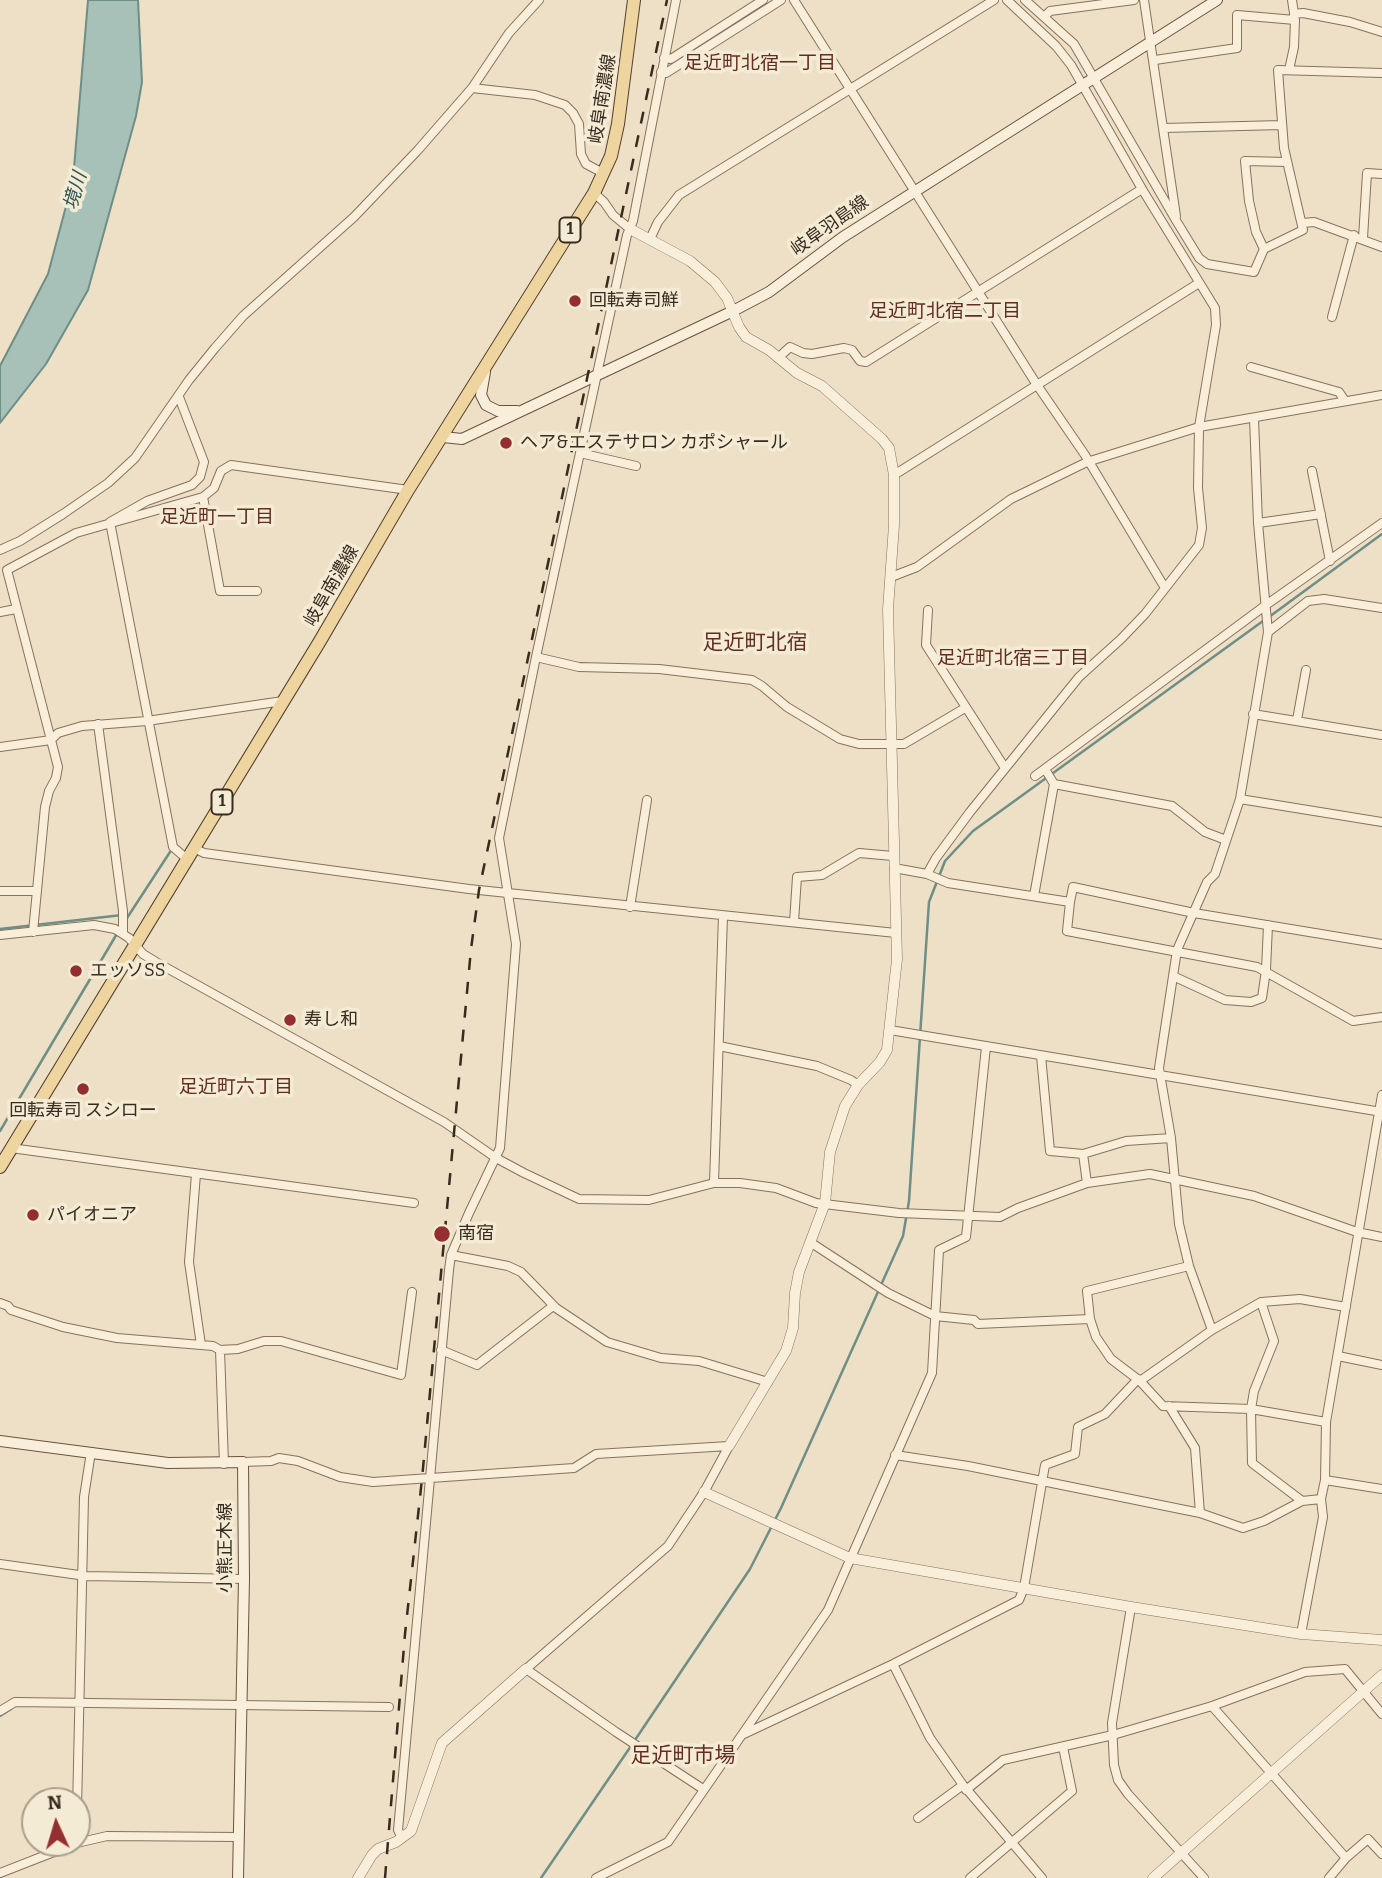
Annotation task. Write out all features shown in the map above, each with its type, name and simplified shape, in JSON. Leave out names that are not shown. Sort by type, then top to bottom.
[{"type":"main road","name":"岐阜南濃線","points":[[0,1167],[7,1150],[191,853],[408,490],[594,193],[611,156],[618,124],[634,0]]},
{"type":"main road","name":"岐阜羽島線","points":[[443,437],[462,439],[769,292],[843,237],[1217,0]]},
{"type":"main road","points":[[489,359],[481,385],[481,395],[486,405],[498,411],[521,411]]},
{"type":"main road","points":[[0,1441],[168,1463],[243,1462]]},
{"type":"main road","name":"小熊正木線","points":[[238,1878],[244,1579],[243,1462]]},
{"type":"street","points":[[0,550],[31,534],[108,483],[135,458],[189,380],[243,316],[354,218],[472,88],[509,33],[538,0]]},
{"type":"street","points":[[402,1839],[398,1830],[451,1255],[500,1148],[516,944],[499,838],[596,376],[630,229],[676,0]]},
{"type":"street","points":[[664,58],[671,59],[763,0]]},
{"type":"street","points":[[661,72],[666,73],[781,0]]},
{"type":"street","points":[[794,0],[1165,588]]},
{"type":"street","points":[[650,239],[658,222],[680,195],[994,0]]},
{"type":"street","points":[[928,874],[936,858],[970,812],[1079,677],[1121,639],[1165,588],[1199,545],[1202,528],[1198,488],[1199,427],[1217,316],[1071,65],[1056,46],[1007,0]]},
{"type":"street","points":[[1026,0],[1074,44],[1177,222],[1199,258],[1207,264],[1254,272],[1264,249],[1303,230],[1284,148],[1278,70],[1382,73]]},
{"type":"street","points":[[1044,17],[1050,11],[1134,0]]},
{"type":"street","points":[[1144,0],[1177,222]]},
{"type":"street","points":[[1289,70],[1294,17],[1292,0]]},
{"type":"street","points":[[1155,60],[1237,48],[1237,15],[1294,17],[1303,13],[1382,33]]},
{"type":"street","points":[[472,88],[535,95],[565,105],[579,124],[581,154],[586,164],[603,173]]},
{"type":"street","points":[[1164,128],[1282,125]]},
{"type":"street","points":[[1264,249],[1256,232],[1249,201],[1245,161],[1287,162]]},
{"type":"street","points":[[1332,317],[1359,237],[1367,173],[1382,174]]},
{"type":"street","points":[[778,358],[789,347],[812,354],[844,348],[852,350],[860,361],[866,362],[1142,189]]},
{"type":"street","points":[[358,1878],[378,1849],[402,1839],[415,1823],[442,1743],[668,1546],[704,1492],[786,1351],[793,1328],[797,1283],[825,1203],[833,1141],[845,1107],[858,1085],[880,1062],[887,1049],[890,1030],[897,960],[888,609],[894,475],[889,448],[822,386],[797,373],[746,337],[727,298],[715,282],[690,261],[630,229],[612,215],[594,193]]},
{"type":"street","points":[[1303,223],[1314,222],[1382,247]]},
{"type":"street","points":[[894,475],[1199,284]]},
{"type":"street","points":[[1251,367],[1339,392],[1345,401]]},
{"type":"street","points":[[891,577],[916,567],[1011,499],[1087,462],[1199,427],[1382,395]]},
{"type":"street","points":[[110,522],[147,501],[192,485],[200,477],[204,462],[179,397]]},
{"type":"street","points":[[1212,1330],[1189,1266],[1179,1224],[1171,1138],[1159,1069],[1177,950],[1207,882],[1215,874],[1240,799],[1268,632],[1258,523],[1254,418]]},
{"type":"street","points":[[580,453],[636,466]]},
{"type":"street","points":[[33,932],[45,807],[58,767],[7,570],[76,533],[203,497],[214,488],[221,471],[232,465],[408,490]]},
{"type":"street","points":[[1312,471],[1331,561]]},
{"type":"street","points":[[203,497],[220,591],[257,590]]},
{"type":"street","points":[[1258,523],[1321,514]]},
{"type":"street","points":[[110,522],[173,847],[191,853],[507,894],[896,933]]},
{"type":"street","points":[[1035,776],[1382,523]]},
{"type":"street","points":[[1268,632],[1308,601],[1324,599],[1382,608]]},
{"type":"street","points":[[0,612],[16,609]]},
{"type":"street","points":[[928,610],[926,645],[1005,768]]},
{"type":"street","points":[[536,657],[579,667],[659,669],[752,680],[787,706],[840,739],[859,744],[904,744],[965,708]]},
{"type":"street","points":[[1297,720],[1306,670]]},
{"type":"street","points":[[0,747],[51,740],[58,733],[82,726],[147,721],[283,701]]},
{"type":"street","points":[[1254,714],[1382,735]]},
{"type":"street","points":[[98,724],[124,914],[123,933]]},
{"type":"street","points":[[1034,896],[1054,784],[1045,769]]},
{"type":"street","points":[[1054,784],[1172,806],[1205,832],[1226,841]]},
{"type":"street","points":[[1240,799],[1382,822]]},
{"type":"street","points":[[630,907],[647,800]]},
{"type":"street","points":[[794,922],[797,877],[822,875],[859,853],[893,856]]},
{"type":"street","points":[[894,868],[928,874],[948,883],[1070,902]]},
{"type":"street","points":[[1382,944],[1194,913],[1073,887],[1067,931],[1177,950],[1266,970],[1353,1021],[1382,1017]]},
{"type":"street","points":[[0,891],[37,891]]},
{"type":"street","points":[[714,1183],[723,916]]},
{"type":"street","points":[[0,935],[93,925],[106,926],[123,933],[143,954],[156,962],[444,1122],[496,1158],[579,1199],[649,1200],[714,1183],[776,1188],[816,1203],[899,1213],[1000,1217],[1087,1183],[1150,1174],[1254,1196],[1357,1232],[1382,1237]]},
{"type":"street","points":[[1173,976],[1225,1000],[1251,1002],[1262,998],[1268,925]]},
{"type":"street","points":[[890,1030],[1381,1111]]},
{"type":"street","points":[[719,1046],[817,1066],[858,1085]]},
{"type":"street","points":[[596,1878],[668,1842],[828,1610],[932,1373],[939,1250],[965,1237],[986,1047]]},
{"type":"street","points":[[1041,1056],[1050,1151],[1083,1154],[1126,1141],[1171,1138]]},
{"type":"street","points":[[1301,1634],[1323,1517],[1321,1499],[1325,1480],[1326,1422],[1382,1095]]},
{"type":"street","points":[[7,1150],[414,1203]]},
{"type":"street","points":[[1083,1154],[1087,1183]]},
{"type":"street","points":[[197,1174],[188,1262],[201,1345]]},
{"type":"street","points":[[810,1241],[888,1293],[935,1316],[974,1320],[978,1324],[1090,1319]]},
{"type":"street","points":[[451,1255],[508,1266],[521,1272],[553,1306],[607,1342],[661,1358],[699,1361],[768,1382]]},
{"type":"street","points":[[1189,1266],[1087,1291],[1090,1319],[1096,1337],[1111,1359],[1139,1380],[1163,1405],[1251,1409],[1326,1422]]},
{"type":"street","points":[[0,1303],[11,1310],[63,1327],[117,1338],[214,1346],[220,1350],[238,1349],[264,1340],[281,1342],[401,1375],[412,1292]]},
{"type":"street","points":[[741,1735],[893,1664],[1019,1600],[1024,1588],[1045,1465],[1076,1454],[1078,1427],[1105,1414],[1139,1380],[1212,1330],[1261,1302],[1300,1299],[1346,1307]]},
{"type":"street","points":[[1261,1302],[1274,1341],[1261,1370],[1251,1409],[1252,1463],[1302,1501]]},
{"type":"street","points":[[441,1350],[477,1365],[553,1306]]},
{"type":"street","points":[[220,1350],[223,1464]]},
{"type":"street","points":[[1338,1356],[1382,1365]]},
{"type":"street","points":[[1169,1406],[1195,1448],[1200,1513]]},
{"type":"street","points":[[243,1462],[279,1458],[298,1461],[340,1477],[360,1481],[574,1468],[596,1454],[729,1446]]},
{"type":"street","points":[[77,1787],[84,1497],[91,1452]]},
{"type":"street","points":[[895,1455],[1041,1480],[1200,1513],[1243,1528],[1264,1521],[1302,1501],[1321,1499]]},
{"type":"street","points":[[1325,1480],[1382,1489]]},
{"type":"street","points":[[704,1492],[850,1558],[1301,1634],[1382,1640]]},
{"type":"street","points":[[0,1564],[81,1575],[244,1579]]},
{"type":"street","points":[[1131,1607],[1112,1723],[1114,1765],[1118,1780],[1204,1878]]},
{"type":"street","points":[[893,1664],[930,1738],[964,1787],[1042,1878]]},
{"type":"street","points":[[526,1669],[703,1789]]},
{"type":"street","points":[[918,1818],[1003,1760],[1113,1735],[1212,1706],[1305,1672],[1345,1669],[1382,1714]]},
{"type":"street","points":[[1153,1878],[1382,1675]]},
{"type":"street","points":[[0,1711],[15,1702],[79,1701],[389,1707]]},
{"type":"street","points":[[1212,1706],[1346,1858]]},
{"type":"street","points":[[970,1878],[1072,1791],[1063,1746]]},
{"type":"street","points":[[91,1840],[107,1836],[239,1837]]},
{"type":"street","points":[[1329,1878],[1346,1858],[1368,1839],[1382,1854]]},
{"type":"street","points":[[0,1873],[41,1857]]},
{"type":"water","name":"境川","points":[[88,0],[138,0],[142,82],[136,116],[88,290],[46,364],[0,423],[0,366],[48,274],[73,180]]},
{"type":"waterway","points":[[1269,617],[1382,534]]},
{"type":"waterway","points":[[635,1740],[750,1569],[781,1508],[903,1236],[909,1201],[929,902],[945,861],[973,831],[1263,621]]},
{"type":"waterway","points":[[127,918],[170,852]]},
{"type":"waterway","points":[[0,929],[122,915]]},
{"type":"waterway","points":[[0,1131],[118,932]]},
{"type":"waterway","points":[[0,1716],[11,1709]]},
{"type":"waterway","points":[[541,1878],[631,1746]]},
{"type":"railway","points":[[385,1878],[405,1634],[471,949],[479,890],[667,0]]},
{"type":"place","name":"回転寿司鮮","points":[[575,301]]},
{"type":"place","name":"ヘア&エステサロン カポシャール","points":[[506,443]]},
{"type":"place","name":"エッソSS","points":[[76,971]]},
{"type":"place","name":"寿し和","points":[[290,1020]]},
{"type":"place","name":"回転寿司 スシロー","points":[[83,1089]]},
{"type":"place","name":"パイオニア","points":[[33,1215]]},
{"type":"place","name":"南宿","points":[[442,1234]]},
{"type":"district","name":"足近町北宿一丁目","points":[[760,64]]},
{"type":"district","name":"足近町北宿二丁目","points":[[945,312]]},
{"type":"district","name":"足近町一丁目","points":[[217,518]]},
{"type":"district","name":"足近町北宿","points":[[755,643]]},
{"type":"district","name":"足近町北宿三丁目","points":[[1013,659]]},
{"type":"district","name":"足近町六丁目","points":[[236,1088]]},
{"type":"district","name":"足近町市場","points":[[683,1756]]}]
